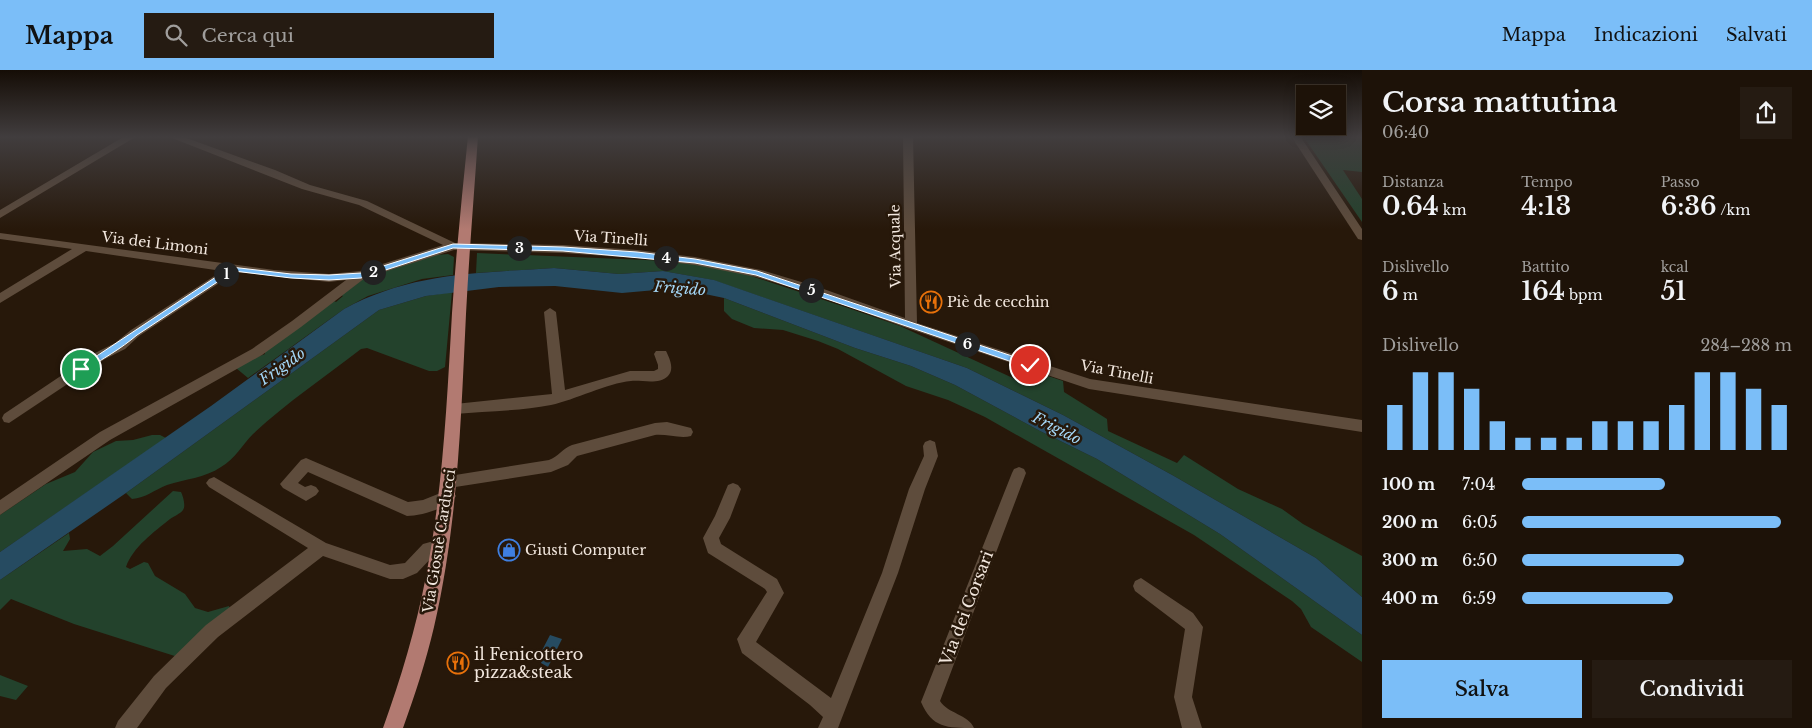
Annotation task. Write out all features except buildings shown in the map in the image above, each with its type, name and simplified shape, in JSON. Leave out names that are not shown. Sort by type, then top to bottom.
[{"type":"main road","name":"Via Giosuè Carducci","points":[[393,728],[415,666],[433,597],[441,546],[455,409],[460,250],[469,167]]},
{"type":"street","points":[[0,215],[81,167]]},
{"type":"street","points":[[257,167],[306,187],[363,203],[460,250]]},
{"type":"street","name":"Via Acquale","points":[[908,167],[911,325]]},
{"type":"street","points":[[1315,167],[1362,237]]},
{"type":"street","name":"Via dei Limoni","points":[[0,236],[233,269],[291,276],[329,278],[361,275],[460,250]]},
{"type":"street","points":[[0,299],[69,255],[82,249]]},
{"type":"street","name":"Via Tinelli","points":[[460,250],[563,249],[695,261],[757,273],[814,290],[911,325],[1089,384],[1362,426]]},
{"type":"street","points":[[9,418],[106,352],[120,346],[135,333],[233,269]]},
{"type":"street","points":[[0,508],[84,449],[121,426],[258,351],[311,315],[361,275]]},
{"type":"street","points":[[550,312],[558,398]]},
{"type":"street","points":[[455,409],[558,398],[630,376],[660,375],[664,372],[661,354]]},
{"type":"street","points":[[311,491],[306,495],[288,484],[306,464],[407,509],[421,508],[448,489],[551,466],[562,461],[572,451],[655,429],[668,428],[686,432]]},
{"type":"street","points":[[831,721],[890,573],[917,488],[931,456],[930,446]]},
{"type":"street","name":"Via dei Corsari","points":[[964,728],[936,712],[930,702],[1019,473]]},
{"type":"street","points":[[214,483],[321,548],[390,572],[403,572],[411,568],[429,549],[441,546]]},
{"type":"street","points":[[733,489],[722,518],[710,538],[710,543],[714,548],[771,584],[776,593],[746,639],[748,647],[816,698],[831,721]]},
{"type":"street","points":[[125,728],[160,682],[212,631],[321,548]]},
{"type":"street","points":[[1141,586],[1194,627],[1183,697],[1192,728]]},
{"type":"green space","points":[[1324,167],[1362,167],[1362,172],[1343,170],[1362,199],[1362,222]]},
{"type":"green space","points":[[477,253],[669,261],[701,264],[736,271],[900,326],[1015,379],[1033,371],[1063,381],[1064,392],[1107,419],[1108,431],[1177,463],[1184,455],[1238,489],[1282,509],[1303,524],[1362,556],[1362,597],[1316,558],[1174,476],[1063,415],[967,368],[713,280],[663,271],[619,274],[554,268],[476,273]]},
{"type":"green space","points":[[448,254],[454,257],[453,275],[422,279],[368,296],[344,309],[248,378],[236,368],[242,363],[265,354],[265,349],[334,301],[336,302],[343,296],[341,295],[366,277],[436,255]]},
{"type":"green space","points":[[452,292],[445,367],[437,371],[429,371],[367,348],[361,349],[292,401],[253,434],[230,460],[215,471],[167,485],[142,497],[132,499],[126,493],[379,310],[426,296]]},
{"type":"green space","points":[[724,298],[855,348],[911,366],[955,385],[1040,431],[1097,459],[1220,534],[1362,635],[1362,662],[1311,627],[1301,609],[1292,601],[1194,535],[985,417],[948,400],[906,386],[838,349],[818,341],[783,330],[754,328],[732,319],[724,311]]},
{"type":"green space","points":[[160,435],[166,438],[0,552],[0,515],[46,484],[75,472],[93,452],[116,441],[133,440]]},
{"type":"green space","points":[[173,491],[181,492],[184,504],[183,510],[145,540],[129,560],[126,567],[130,569],[144,562],[148,563],[155,576],[185,594],[195,608],[208,612],[229,606],[231,612],[181,658],[74,624],[11,599],[0,610],[0,580],[69,533],[70,539],[63,551],[87,549],[100,556]]},
{"type":"green space","points":[[0,675],[28,686],[16,700],[0,696]]},
{"type":"water","name":"Frigido","points":[[554,268],[619,274],[663,271],[714,280],[967,368],[1063,415],[1174,476],[1316,558],[1362,597],[1362,635],[1220,534],[1097,459],[1040,431],[955,385],[911,366],[855,348],[724,298],[700,293],[656,290],[622,293],[555,286],[499,287],[426,296],[379,310],[126,493],[0,580],[0,552],[211,406],[344,309],[369,297],[420,281],[473,273]]},
{"type":"water","points":[[550,635],[562,639],[548,667],[541,663],[542,660],[538,658]]},
{"type":"place","name":"Piè de cecchin","points":[[931,302]]},
{"type":"place","name":"Giusti Computer","points":[[509,550]]},
{"type":"place","name":"il Fenicottero pizza&steak","points":[[458,663]]},
{"type":"route","points":[[81,369],[106,352],[120,346],[135,333],[233,269],[291,276],[329,278],[361,275],[453,246],[563,249],[637,254],[695,261],[757,273],[814,290],[1030,365]]}]
